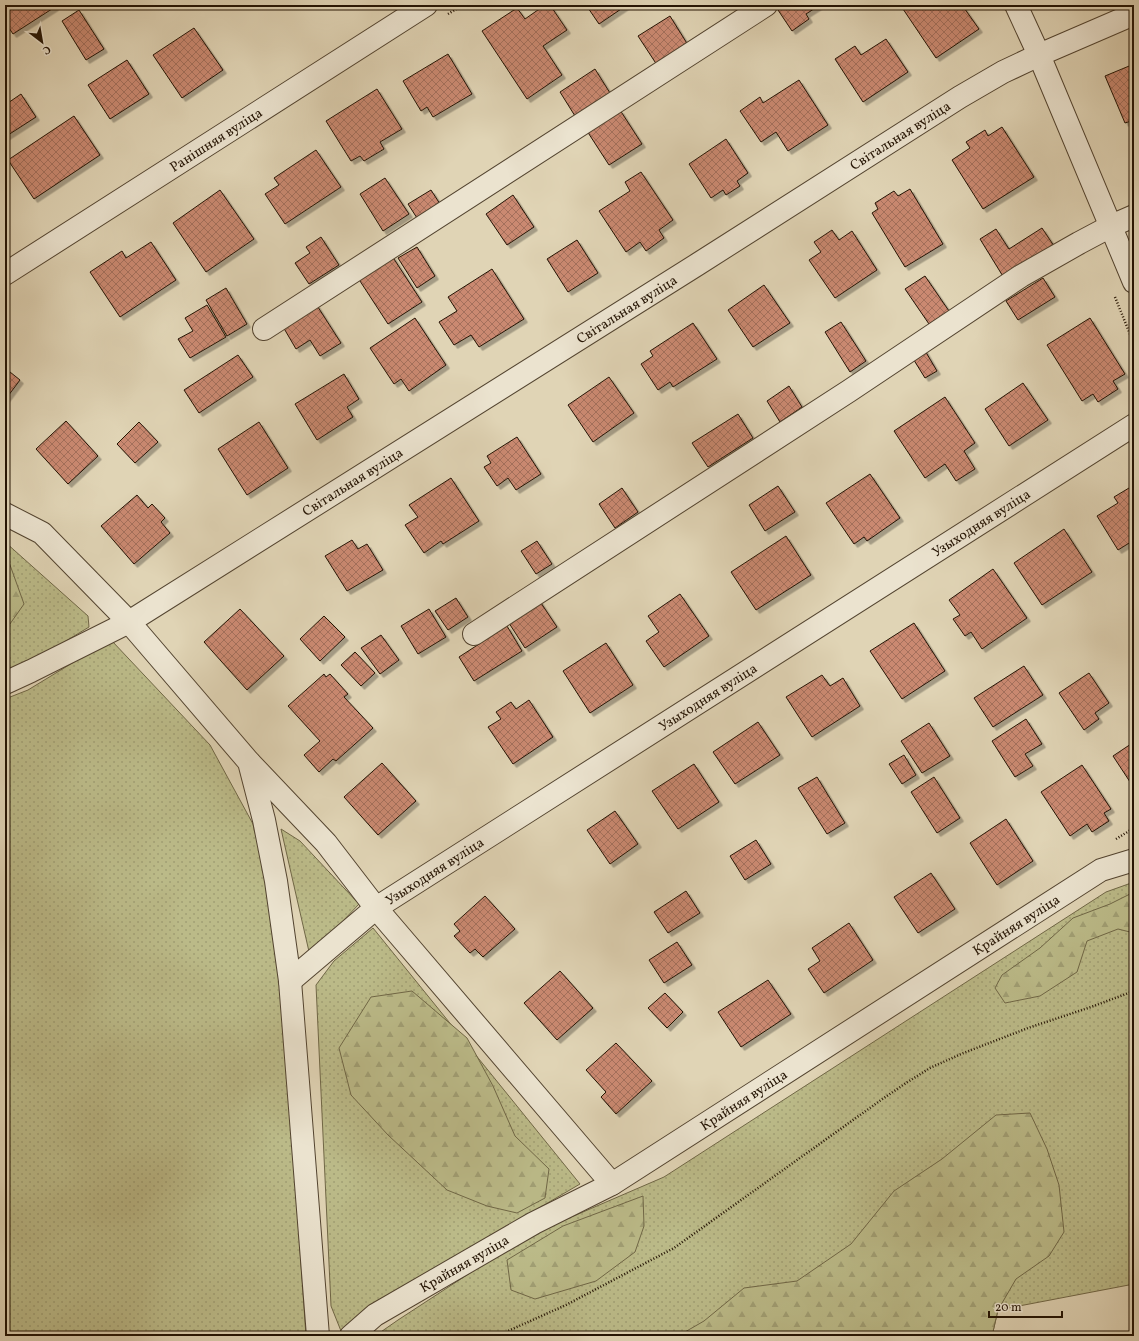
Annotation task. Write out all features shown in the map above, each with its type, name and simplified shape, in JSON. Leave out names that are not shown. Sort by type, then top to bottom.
[{"type":"street","name":"Ранішняя вуліца","points":[[5,274],[426,5]]},
{"type":"street","points":[[264,329],[766,5]]},
{"type":"street","points":[[1016,5],[1039,55],[1134,282]]},
{"type":"street","name":"Світальная вуліца","points":[[5,683],[129,622],[691,268],[923,119],[1003,72],[1134,14]]},
{"type":"street","points":[[474,634],[842,396],[1021,276],[1111,226],[1134,216]]},
{"type":"street","name":"Узыходняя вуліца","points":[[290,981],[376,908],[1134,425]]},
{"type":"street","points":[[5,514],[42,533],[129,622],[249,762],[326,843],[376,908],[612,1184]]},
{"type":"street","points":[[249,762],[264,820],[276,881],[290,981],[318,1336]]},
{"type":"street","name":"Крайняя вуліца","points":[[351,1336],[375,1315],[534,1223],[612,1184],[1101,870],[1134,860]]},
{"type":"path","points":[[1115,840],[1134,828]]},
{"type":"path","points":[[502,1336],[508,1331],[566,1305],[674,1248],[881,1100],[930,1068],[994,1041],[1134,991]]},
{"type":"green space","points":[[5,542],[88,616],[89,627],[23,667],[5,675]]},
{"type":"green space","points":[[5,551],[24,604],[5,631]]},
{"type":"green space","points":[[112,641],[210,745],[253,824],[267,882],[283,1002],[306,1336],[5,1336],[5,699],[28,690],[105,643]]},
{"type":"green space","points":[[281,829],[300,841],[359,904],[310,956]]},
{"type":"green space","points":[[1134,882],[1134,1284],[998,1310],[992,1336],[375,1336],[525,1237],[664,1177],[1106,892]]},
{"type":"green space","points":[[1134,892],[1134,933],[1118,929],[1087,941],[1077,972],[1040,996],[1005,1003],[995,988],[1002,975],[1040,948],[1073,918],[1110,904]]},
{"type":"green space","points":[[373,928],[580,1184],[375,1304],[341,1331],[331,1306],[316,985],[334,961]]},
{"type":"green space","points":[[412,991],[467,1038],[493,1086],[515,1136],[549,1169],[545,1198],[517,1213],[487,1206],[447,1190],[388,1135],[351,1095],[339,1048],[371,997]]},
{"type":"green space","points":[[1030,1113],[1047,1149],[1059,1185],[1064,1232],[1049,1256],[1016,1279],[998,1310],[992,1336],[678,1336],[704,1321],[744,1288],[797,1281],[851,1244],[894,1191],[942,1159],[996,1115]]},
{"type":"green space","points":[[643,1196],[644,1226],[635,1252],[596,1281],[535,1299],[511,1290],[507,1260],[563,1226]]},
{"type":"building","points":[[5,5],[54,5],[55,7],[13,34],[5,22]]},
{"type":"building","points":[[545,5],[550,5],[567,30],[543,46],[562,75],[527,99],[482,31],[517,8],[525,19]]},
{"type":"building","points":[[586,5],[627,5],[599,24]]},
{"type":"building","points":[[786,5],[820,5],[806,14],[809,19],[792,31],[778,10]]},
{"type":"building","points":[[962,5],[979,29],[936,58],[901,6]]},
{"type":"building","points":[[79,10],[104,49],[86,60],[62,21]]},
{"type":"building","points":[[670,16],[688,45],[657,65],[638,36]]},
{"type":"building","points":[[194,28],[223,70],[182,98],[153,55]]},
{"type":"building","points":[[886,39],[908,72],[863,102],[835,59],[855,46],[861,55]]},
{"type":"building","points":[[448,54],[472,94],[433,117],[427,107],[421,111],[403,81]]},
{"type":"building","points":[[127,60],[149,94],[110,119],[88,85]]},
{"type":"building","points":[[1134,64],[1134,120],[1125,123],[1105,76]]},
{"type":"building","points":[[595,69],[610,93],[575,116],[560,92]]},
{"type":"building","points":[[799,80],[828,125],[788,151],[776,132],[761,142],[740,111],[760,97],[763,103]]},
{"type":"building","points":[[377,89],[402,129],[380,142],[384,149],[364,161],[360,156],[351,161],[326,121]]},
{"type":"building","points":[[21,94],[36,117],[5,137],[5,105]]},
{"type":"building","points":[[620,110],[642,144],[609,165],[587,131]]},
{"type":"building","points":[[74,116],[100,155],[34,199],[8,160]]},
{"type":"building","points":[[1002,127],[1034,177],[983,209],[952,160],[970,148],[966,142],[985,130],[988,136]]},
{"type":"building","points":[[726,139],[748,173],[737,181],[740,186],[726,195],[723,190],[711,198],[689,164]]},
{"type":"building","points":[[316,150],[341,187],[285,224],[265,194],[279,185],[274,178]]},
{"type":"building","points":[[641,172],[673,220],[659,230],[664,238],[646,251],[640,242],[626,252],[599,211],[630,191],[625,182]]},
{"type":"building","points":[[385,178],[409,214],[383,231],[360,194]]},
{"type":"building","points":[[910,189],[943,244],[905,267],[872,213],[878,209],[875,203],[894,191],[898,196]]},
{"type":"building","points":[[220,190],[254,239],[206,272],[173,223]]},
{"type":"building","points":[[431,190],[440,204],[417,218],[408,204]]},
{"type":"building","points":[[513,195],[534,227],[507,245],[486,214]]},
{"type":"building","points":[[1042,228],[1054,246],[1004,278],[980,239],[996,229],[1009,249]]},
{"type":"building","points":[[832,230],[839,240],[852,231],[877,270],[835,298],[809,260],[821,252],[814,242]]},
{"type":"building","points":[[321,237],[339,265],[309,284],[295,263],[310,253],[306,247]]},
{"type":"building","points":[[577,240],[598,273],[568,292],[547,259]]},
{"type":"building","points":[[151,242],[176,280],[120,317],[90,272],[122,251],[126,258]]},
{"type":"building","points":[[417,247],[435,276],[417,288],[398,258]]},
{"type":"building","points":[[392,256],[422,302],[388,324],[358,278]]},
{"type":"building","points":[[492,269],[524,319],[479,347],[471,335],[454,345],[439,322],[457,311],[448,297]]},
{"type":"building","points":[[925,276],[949,311],[929,324],[905,289]]},
{"type":"building","points":[[1043,278],[1055,297],[1018,320],[1006,301]]},
{"type":"building","points":[[764,285],[790,323],[753,347],[728,310]]},
{"type":"building","points":[[226,288],[247,324],[227,336],[206,300]]},
{"type":"building","points":[[316,304],[341,343],[320,356],[310,340],[296,349],[282,325]]},
{"type":"building","points":[[207,305],[226,337],[190,358],[178,339],[193,331],[185,318]]},
{"type":"building","points":[[415,318],[446,365],[409,391],[401,379],[394,384],[370,348]]},
{"type":"building","points":[[1090,318],[1125,374],[1113,381],[1118,389],[1098,402],[1093,394],[1082,401],[1047,345]]},
{"type":"building","points":[[841,322],[866,361],[850,372],[825,332]]},
{"type":"building","points":[[693,323],[717,359],[673,387],[670,382],[658,390],[641,364],[653,356],[650,351]]},
{"type":"building","points":[[924,349],[937,371],[925,378],[912,357]]},
{"type":"building","points":[[238,355],[253,377],[199,413],[184,390]]},
{"type":"building","points":[[5,368],[20,380],[5,400]]},
{"type":"building","points":[[344,374],[359,399],[347,407],[353,417],[317,440],[295,404]]},
{"type":"building","points":[[609,377],[634,413],[593,442],[568,405]]},
{"type":"building","points":[[1023,383],[1048,420],[1009,446],[985,409]]},
{"type":"building","points":[[789,386],[802,407],[780,422],[767,401]]},
{"type":"building","points":[[945,397],[975,443],[964,451],[975,469],[956,481],[945,464],[925,478],[894,431]]},
{"type":"building","points":[[738,414],[753,438],[708,467],[692,443]]},
{"type":"building","points":[[66,421],[98,456],[68,484],[36,449]]},
{"type":"building","points":[[139,422],[158,442],[135,463],[117,444]]},
{"type":"building","points":[[259,422],[288,468],[247,495],[218,449]]},
{"type":"building","points":[[517,437],[541,474],[516,490],[508,478],[497,486],[484,467],[491,463],[487,456]]},
{"type":"building","points":[[870,474],[900,518],[867,541],[864,537],[854,544],[826,503]]},
{"type":"building","points":[[451,478],[479,521],[443,544],[441,541],[424,553],[405,525],[418,517],[409,505]]},
{"type":"building","points":[[1134,485],[1134,540],[1118,550],[1097,516],[1118,503],[1114,497]]},
{"type":"building","points":[[778,486],[795,512],[765,531],[749,505]]},
{"type":"building","points":[[622,488],[638,512],[615,528],[599,504]]},
{"type":"building","points":[[137,495],[148,508],[152,504],[165,518],[161,522],[170,533],[134,564],[101,526]]},
{"type":"building","points":[[1064,529],[1092,572],[1042,605],[1014,563]]},
{"type":"building","points":[[786,536],[811,575],[756,610],[731,572]]},
{"type":"building","points":[[352,540],[358,549],[367,544],[383,570],[347,591],[325,556]]},
{"type":"building","points":[[537,541],[552,564],[536,574],[521,551]]},
{"type":"building","points":[[993,569],[1027,618],[982,649],[971,632],[965,636],[953,619],[960,615],[949,600]]},
{"type":"building","points":[[680,594],[709,636],[664,667],[646,641],[659,632],[648,616]]},
{"type":"building","points":[[456,598],[468,617],[448,630],[435,611]]},
{"type":"building","points":[[539,600],[557,627],[525,648],[507,620]]},
{"type":"building","points":[[240,609],[284,656],[247,690],[204,642]]},
{"type":"building","points":[[429,609],[446,637],[418,654],[401,626]]},
{"type":"building","points":[[324,616],[345,637],[320,661],[300,639]]},
{"type":"building","points":[[914,623],[945,671],[902,699],[870,651]]},
{"type":"building","points":[[507,626],[522,651],[474,681],[459,657]]},
{"type":"building","points":[[381,635],[399,660],[380,674],[361,648]]},
{"type":"building","points":[[606,643],[633,685],[590,713],[563,671]]},
{"type":"building","points":[[355,652],[375,673],[361,686],[341,665]]},
{"type":"building","points":[[1024,666],[1043,695],[993,727],[974,698]]},
{"type":"building","points":[[1089,673],[1109,703],[1095,713],[1099,719],[1084,730],[1059,693]]},
{"type":"building","points":[[324,674],[326,677],[330,674],[348,694],[344,697],[373,728],[336,761],[333,759],[319,772],[304,755],[320,741],[288,706]]},
{"type":"building","points":[[822,675],[830,686],[843,678],[860,706],[812,737],[786,697]]},
{"type":"building","points":[[529,700],[553,737],[513,764],[488,727],[501,719],[496,712],[511,702],[516,709]]},
{"type":"building","points":[[1026,719],[1042,744],[1025,754],[1033,766],[1015,777],[992,741]]},
{"type":"building","points":[[758,722],[780,755],[735,784],[713,752]]},
{"type":"building","points":[[929,723],[950,756],[922,773],[901,741]]},
{"type":"building","points":[[1134,742],[1134,788],[1113,756]]},
{"type":"building","points":[[904,755],[916,775],[902,784],[889,764]]},
{"type":"building","points":[[382,763],[416,801],[378,835],[344,797]]},
{"type":"building","points":[[694,764],[719,802],[678,829],[652,791]]},
{"type":"building","points":[[1082,765],[1111,809],[1104,813],[1109,821],[1092,832],[1087,824],[1070,836],[1041,792]]},
{"type":"building","points":[[817,777],[845,823],[827,834],[798,788]]},
{"type":"building","points":[[934,777],[960,818],[937,833],[911,792]]},
{"type":"building","points":[[615,811],[638,844],[610,864],[587,830]]},
{"type":"building","points":[[1006,819],[1033,861],[997,885],[970,843]]},
{"type":"building","points":[[756,840],[771,864],[745,880],[730,856]]},
{"type":"building","points":[[931,873],[955,909],[918,933],[894,897]]},
{"type":"building","points":[[686,891],[700,913],[668,933],[654,912]]},
{"type":"building","points":[[485,896],[515,929],[483,957],[475,949],[470,953],[454,936],[460,931],[454,924]]},
{"type":"building","points":[[849,923],[873,960],[824,993],[808,969],[820,961],[812,948]]},
{"type":"building","points":[[677,942],[692,965],[664,983],[649,960]]},
{"type":"building","points":[[560,971],[593,1008],[557,1040],[524,1003]]},
{"type":"building","points":[[768,980],[791,1014],[741,1047],[718,1012]]},
{"type":"building","points":[[665,993],[683,1012],[667,1028],[648,1008]]},
{"type":"building","points":[[616,1043],[652,1081],[616,1114],[601,1097],[606,1092],[586,1070]]}]
